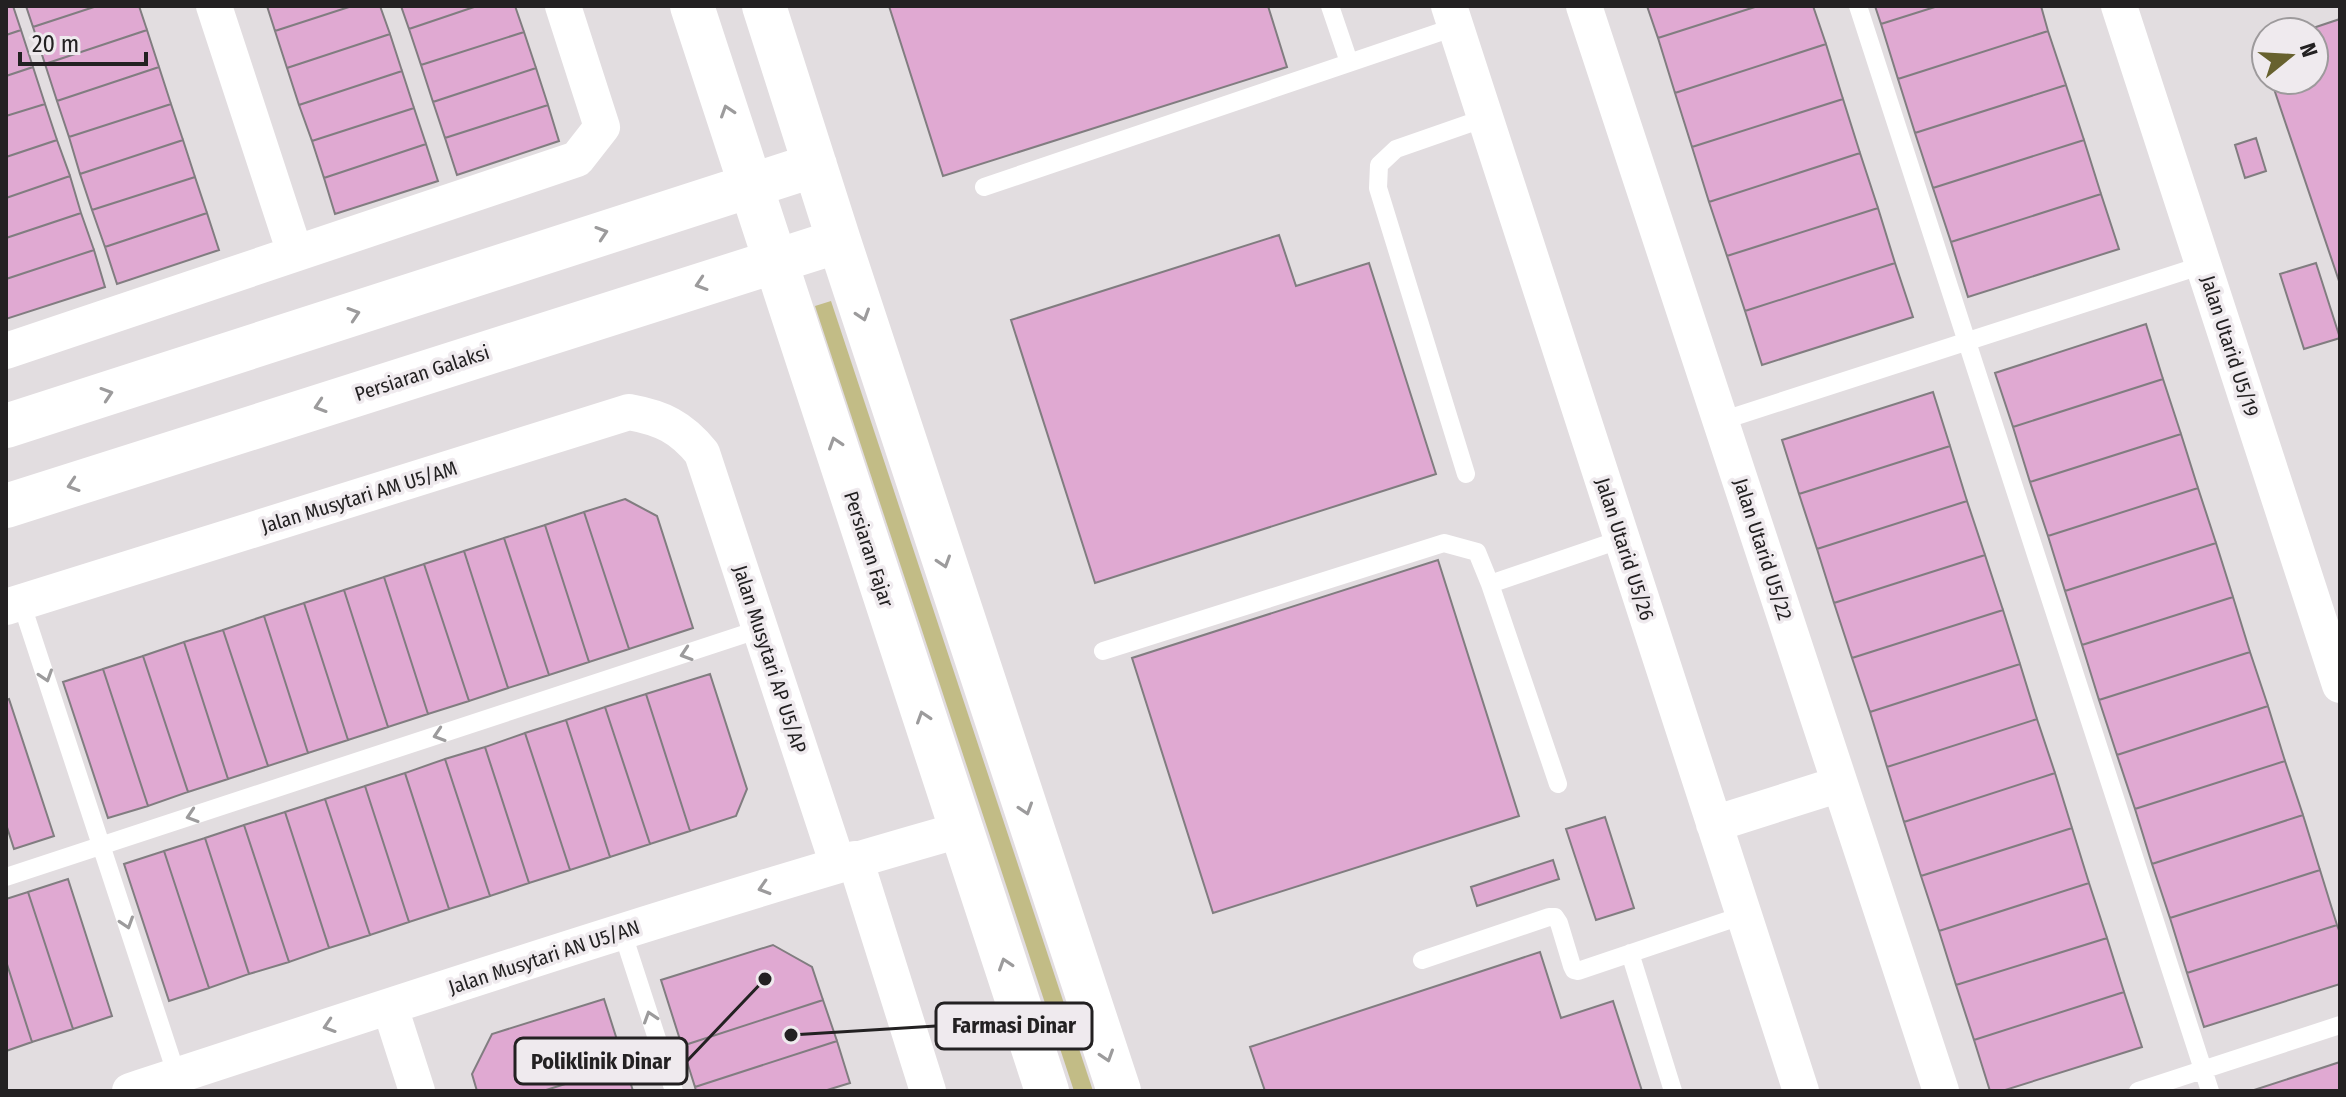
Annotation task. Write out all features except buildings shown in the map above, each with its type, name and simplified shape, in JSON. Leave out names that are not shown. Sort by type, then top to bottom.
[{"type":"main road","name":"Persiaran Fajar","points":[[692,6],[1047,1091]]},
{"type":"main road","points":[[764,6],[1119,1091]]},
{"type":"main road","points":[[6,426],[815,165]]},
{"type":"main road","name":"Persiaran Galaksi","points":[[6,506],[839,241]]},
{"type":"street","points":[[214,6],[295,253]]},
{"type":"street","points":[[6,351],[577,159],[602,127],[563,6]]},
{"type":"street","name":"Jalan Utarid U5/22","points":[[1584,6],[1941,1091]]},
{"type":"street","name":"Jalan Utarid U5/19","points":[[2119,6],[2340,685]]},
{"type":"street","name":"Jalan Utarid U5/26","points":[[1452,16],[1801,1091]]},
{"type":"street","name":"Jalan Musytari AM U5/AM","points":[[14,604],[629,412],[670,424],[689,437],[702,453]]},
{"type":"street","name":"Jalan Musytari AP U5/AP","points":[[702,453],[760,629],[928,1091]]},
{"type":"street","points":[[1714,824],[1840,784]]},
{"type":"street","name":"Jalan Musytari AN U5/AN","points":[[130,1091],[622,931],[960,830]]},
{"type":"street","points":[[390,1007],[417,1091]]},
{"type":"lane","points":[[1330,6],[1349,62]]},
{"type":"lane","points":[[1858,6],[2210,1091]]},
{"type":"lane","points":[[984,187],[1349,62],[1452,16]]},
{"type":"lane","points":[[1466,474],[1378,188],[1379,165],[1396,149],[1485,118]]},
{"type":"lane","points":[[1721,421],[2203,265]]},
{"type":"lane","points":[[1490,584],[1622,539]]},
{"type":"lane","points":[[1103,651],[1444,543],[1477,552],[1558,784]]},
{"type":"lane","points":[[14,604],[101,845],[177,1076]]},
{"type":"lane","points":[[6,877],[760,629]]},
{"type":"lane","points":[[1422,960],[1555,917],[1574,970],[1578,971],[1744,915]]},
{"type":"lane","points":[[622,931],[674,1091]]},
{"type":"lane","points":[[1630,953],[1673,1091]]},
{"type":"lane","points":[[2138,1091],[2340,1025]]},
{"type":"shaded area","points":[[831,301],[1093,1091],[1074,1091],[815,306]]},
{"type":"place","name":"Poliklinik Dinar","points":[[765,979]]},
{"type":"place","name":"Farmasi Dinar","points":[[791,1035]]}]
